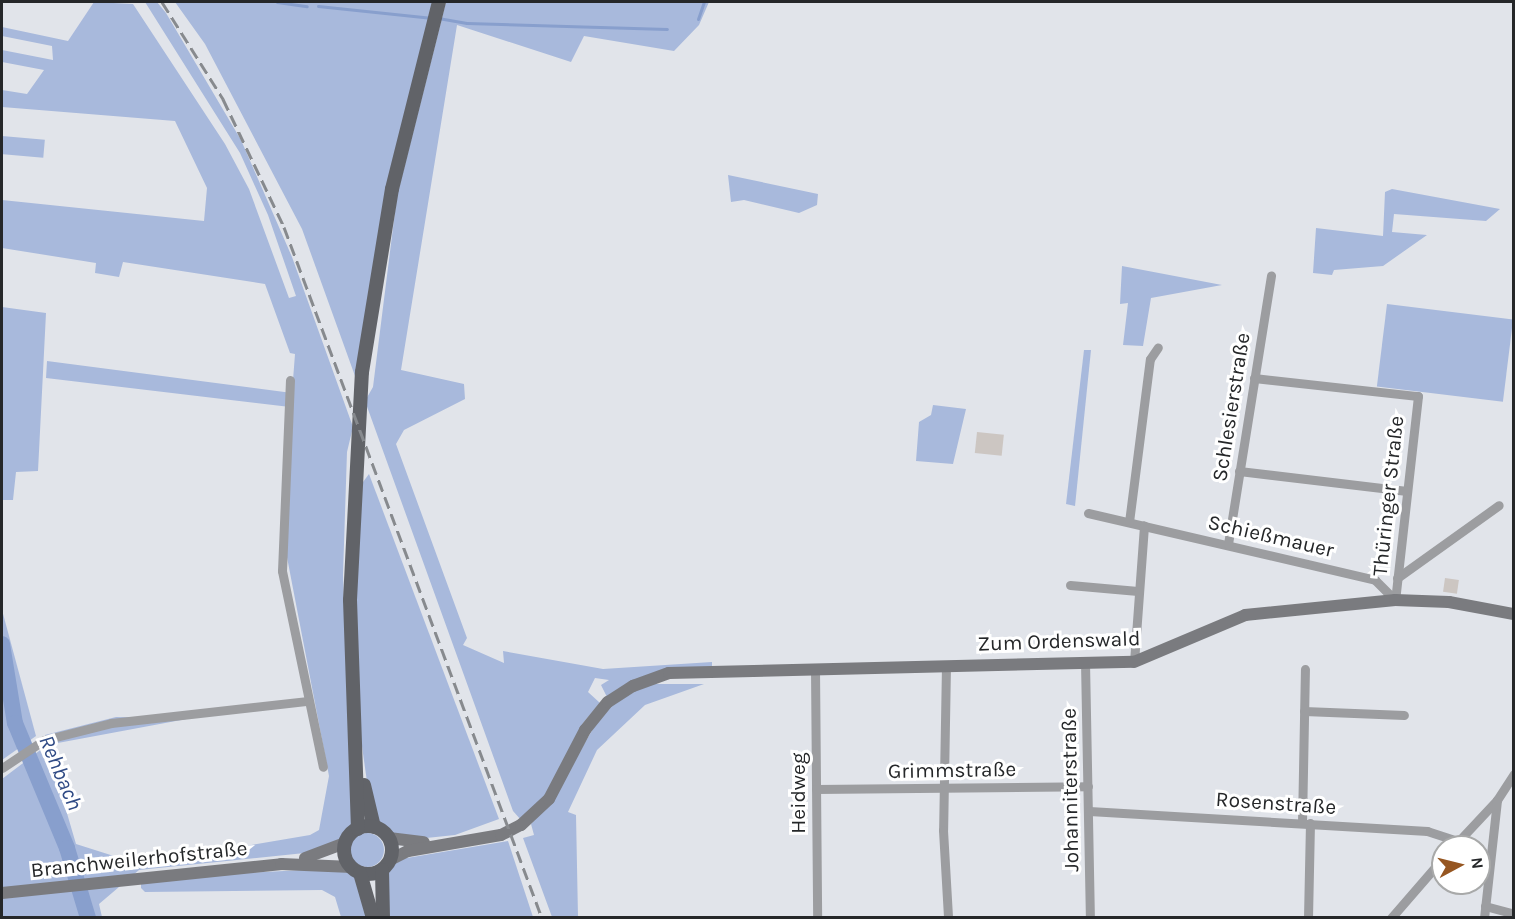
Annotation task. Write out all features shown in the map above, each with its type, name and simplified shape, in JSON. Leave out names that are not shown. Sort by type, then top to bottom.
[{"type":"main road","points":[[373,918],[345,843],[357,829],[357,747],[350,600],[362,372],[392,189],[439,2]]},
{"type":"main road","points":[[357,747],[374,827],[389,838],[383,918]]},
{"type":"main road","points":[[357,829],[374,827]]},
{"type":"main road","points":[[356,870],[386,865]]},
{"type":"street","name":"Schlesierstraße","points":[[1228,544],[1270,275]]},
{"type":"street","points":[[1129,522],[1150,359],[1158,347]]},
{"type":"street","name":"Thüringer Straße","points":[[1254,378],[1418,396],[1395,600]]},
{"type":"street","points":[[290,380],[282,571],[306,701],[323,767]]},
{"type":"street","points":[[1239,471],[1407,491]]},
{"type":"street","points":[[1397,578],[1499,505]]},
{"type":"street","name":"Schießmauer","points":[[1088,513],[1375,580],[1395,600]]},
{"type":"street","points":[[1134,662],[1144,525]]},
{"type":"street","points":[[1070,585],[1138,591]]},
{"type":"street","name":"Zum Ordenswald","points":[[386,865],[408,851],[501,835],[536,813],[598,712],[625,690],[650,680],[702,674],[815,669],[1134,662],[1245,615],[1395,600],[1449,602],[1514,614]]},
{"type":"street","name":"Johanniterstraße","points":[[1085,662],[1090,918]]},
{"type":"street","points":[[946,665],[944,788],[948,918]]},
{"type":"street","name":"Heidweg","points":[[815,669],[817,918]]},
{"type":"street","points":[[1305,669],[1308,918]]},
{"type":"street","points":[[2,768],[32,747],[151,716],[306,701]]},
{"type":"street","points":[[1304,711],[1404,715]]},
{"type":"street","points":[[1464,835],[1497,800],[1514,774]]},
{"type":"street","name":"Grimmstraße","points":[[816,789],[1088,786]]},
{"type":"street","points":[[1484,918],[1497,800]]},
{"type":"street","name":"Rosenstraße","points":[[1089,811],[1427,831],[1436,835]]},
{"type":"street","name":"Zum Ordenswald","points":[[389,838],[405,843],[464,842]]},
{"type":"street","name":"Branchweilerhofstraße","points":[[2,893],[281,864],[331,852],[345,843]]},
{"type":"street","name":"Branchweilerhofstraße","points":[[281,864],[356,870]]},
{"type":"street","points":[[1391,918],[1431,872]]},
{"type":"street","points":[[1485,906],[1514,914]]},
{"type":"shaded area","points":[[94,2],[133,4],[225,144],[249,189],[289,298],[296,296],[268,215],[240,153],[145,2],[157,2],[166,13],[241,140],[292,257],[353,427],[347,452],[343,575],[352,823],[340,841],[324,851],[139,870],[99,904],[102,917],[2,917],[2,779],[47,745],[76,844],[139,864],[310,835],[319,830],[329,776],[286,552],[290,407],[46,378],[47,361],[292,393],[295,354],[290,353],[265,284],[123,262],[119,277],[95,273],[96,263],[2,248],[2,200],[204,221],[207,188],[175,121],[2,107],[2,90],[27,94],[44,70],[2,62],[2,50],[53,60],[52,46],[2,36],[2,27],[68,41]]},
{"type":"shaded area","points":[[175,2],[433,2],[355,376],[302,229],[205,44]]},
{"type":"shaded area","points":[[446,2],[709,2],[699,25],[674,51],[584,36],[571,62],[457,25],[401,370],[464,384],[465,399],[404,430],[396,444],[467,638],[463,645],[504,663],[503,651],[603,669],[712,662],[712,666],[628,684],[607,697],[601,685],[609,680],[595,678],[588,692],[600,703],[583,723],[549,791],[521,820],[513,811],[365,401],[373,387],[397,196]]},
{"type":"shaded area","points":[[2,136],[45,140],[43,158],[2,154]]},
{"type":"shaded area","points":[[728,175],[818,194],[817,205],[799,213],[744,200],[731,202]]},
{"type":"shaded area","points":[[1392,189],[1500,209],[1486,221],[1394,214],[1392,232],[1427,235],[1383,266],[1334,270],[1332,275],[1313,273],[1316,228],[1383,236],[1385,192]]},
{"type":"shaded area","points":[[1122,266],[1222,285],[1151,298],[1143,346],[1123,345],[1128,303],[1120,304]]},
{"type":"shaded area","points":[[1387,304],[1513,319],[1503,402],[1377,386]]},
{"type":"shaded area","points":[[2,307],[46,313],[38,471],[16,472],[13,500],[2,500]]},
{"type":"shaded area","points":[[1084,350],[1091,350],[1075,506],[1066,504]]},
{"type":"shaded area","points":[[933,405],[966,409],[953,464],[916,461],[919,422],[931,415]]},
{"type":"shaded area","points":[[369,474],[499,819],[455,835],[407,840],[393,836],[378,822],[370,803],[359,725],[355,593],[360,486]]},
{"type":"shaded area","points":[[2,610],[36,736],[2,760]]},
{"type":"shaded area","points":[[654,684],[704,684],[645,705],[597,750],[568,812],[576,815],[578,917],[552,917],[523,838],[534,835],[531,824],[551,801],[601,715],[627,693]]},
{"type":"shaded area","points":[[116,717],[192,718],[47,745],[45,735]]},
{"type":"shaded area","points":[[367,833],[379,838],[384,850],[379,862],[367,867],[355,862],[350,850],[355,838]]},
{"type":"shaded area","points":[[508,841],[533,917],[387,917],[382,878],[395,860]]},
{"type":"shaded area","points":[[344,868],[354,874],[368,917],[341,917],[335,897],[322,890],[145,892],[141,888],[141,884],[201,875]]},
{"type":"building","points":[[977,432],[1004,435],[1002,456],[975,453]]},
{"type":"building","points":[[1445,578],[1459,580],[1457,594],[1443,592]]},
{"type":"waterway","points":[[277,2],[307,6]]},
{"type":"waterway","points":[[698,19],[704,2]]},
{"type":"waterway","points":[[318,6],[432,18]]},
{"type":"waterway","points":[[438,18],[467,23],[667,29]]},
{"type":"waterway","name":"Rehbach","points":[[2,644],[15,723],[67,848],[88,918]]},
{"type":"railway","points":[[162,2],[223,99],[284,227],[542,918]]}]
